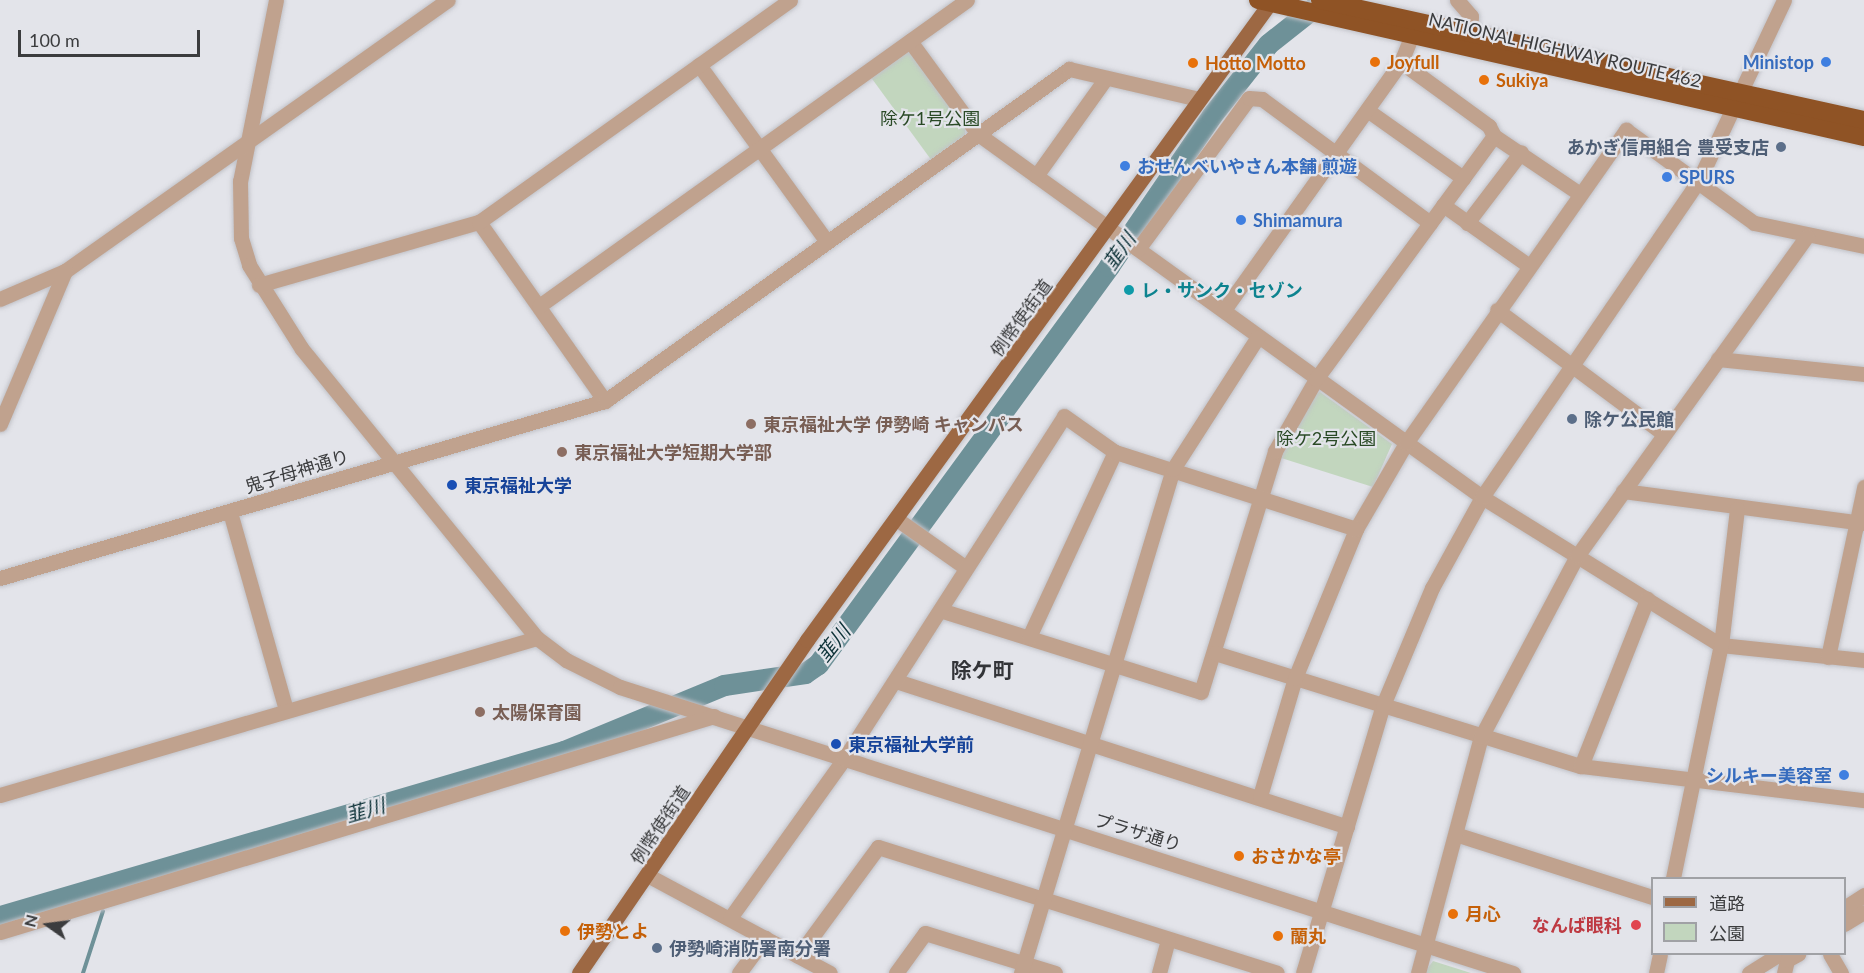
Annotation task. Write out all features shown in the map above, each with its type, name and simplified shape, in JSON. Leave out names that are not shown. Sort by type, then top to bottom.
[{"type":"highway","name":"NATIONAL HIGHWAY ROUTE 462","points":[[1320,0],[1336,11],[1411,37],[1733,110],[1864,137]]},
{"type":"highway","name":"NATIONAL HIGHWAY ROUTE 462","points":[[1267,1],[1298,9],[1336,11],[1470,33],[1864,120]]},
{"type":"main road","name":"例幣使街道","points":[[579,973],[751,728],[797,656],[1109,229],[1267,1]]},
{"type":"street","name":"プラザ通り","points":[[276,0],[244,146],[241,238],[259,285],[395,462],[537,638],[593,675],[659,699],[1513,973]]},
{"type":"street","points":[[0,299],[65,271],[448,0]]},
{"type":"street","points":[[259,285],[479,222],[790,0]]},
{"type":"street","points":[[539,306],[967,0]]},
{"type":"street","points":[[1456,0],[1471,16],[1470,33]]},
{"type":"street","points":[[1303,973],[1383,705],[1432,588],[1482,496],[1698,182],[1744,92],[1784,0]]},
{"type":"street","points":[[1224,310],[1401,62],[1411,37]]},
{"type":"street","points":[[910,41],[978,134],[1224,310],[1257,338],[1482,496],[1721,645],[1864,660]]},
{"type":"street","points":[[1401,62],[1489,126],[1494,136],[1521,152],[1580,194]]},
{"type":"street","points":[[699,65],[827,242]]},
{"type":"street","name":"鬼子母神通り","points":[[0,579],[605,401],[1068,69],[1199,99]]},
{"type":"street","points":[[1036,176],[1106,78]]},
{"type":"street","points":[[1138,249],[1249,98],[1262,99],[1430,223]]},
{"type":"street","points":[[1367,110],[1463,178]]},
{"type":"street","points":[[1260,796],[1295,678],[1356,529],[1406,443],[1497,310],[1626,130],[1754,223],[1807,236],[1864,246]]},
{"type":"street","points":[[943,611],[1201,692],[1215,653],[1275,451],[1316,379],[1494,136]]},
{"type":"street","points":[[1467,223],[1521,152]]},
{"type":"street","points":[[1443,205],[1529,266]]},
{"type":"street","points":[[479,222],[605,401]]},
{"type":"street","points":[[1418,973],[1458,835],[1481,737],[1577,556],[1807,236]]},
{"type":"street","points":[[0,424],[65,271]]},
{"type":"street","points":[[1497,310],[1664,434]]},
{"type":"street","points":[[1023,968],[1173,469],[1257,338]]},
{"type":"street","points":[[1718,359],[1864,374]]},
{"type":"street","points":[[730,918],[844,759],[943,611],[966,568],[1064,416],[1114,452],[1356,529]]},
{"type":"street","points":[[1029,637],[1114,452]]},
{"type":"street","points":[[1827,657],[1861,523],[1864,487]]},
{"type":"street","points":[[1623,491],[1737,509],[1861,523]]},
{"type":"street","points":[[1673,877],[1721,645],[1737,509]]},
{"type":"street","points":[[230,512],[286,710]]},
{"type":"street","points":[[898,520],[966,568]]},
{"type":"street","points":[[1581,766],[1647,599]]},
{"type":"street","points":[[0,795],[537,638]]},
{"type":"street","points":[[1215,653],[1581,766],[1864,800]]},
{"type":"street","points":[[896,681],[1260,796],[1347,827]]},
{"type":"street","points":[[0,932],[714,716]]},
{"type":"street","points":[[1458,835],[1651,896]]},
{"type":"street","points":[[798,956],[878,847],[1168,940],[1228,966],[1277,973]]},
{"type":"street","points":[[649,876],[830,973]]},
{"type":"street","points":[[1846,907],[1864,895]]},
{"type":"street","points":[[1846,923],[1864,912]]},
{"type":"street","points":[[896,973],[925,933],[1023,968],[1055,973]]},
{"type":"street","points":[[739,973],[765,938]]},
{"type":"street","points":[[1159,973],[1168,940]]},
{"type":"street","points":[[1656,973],[1660,955]]},
{"type":"street","points":[[1749,973],[1778,955]]},
{"type":"street","points":[[1784,973],[1787,960],[1796,955]]},
{"type":"street","points":[[1831,955],[1841,973]]},
{"type":"green space","name":"除ケ1号公園","points":[[903,51],[910,52],[965,126],[965,135],[932,161],[870,76]]},
{"type":"green space","name":"除ケ2号公園","points":[[1320,392],[1392,444],[1373,487],[1278,457],[1313,394]]},
{"type":"green space","points":[[1433,961],[1471,973],[1424,973]]},
{"type":"waterway","name":"韮川","points":[[0,916],[564,751],[724,685],[805,673],[818,664],[1109,266],[1212,115],[1268,44],[1320,3]]},
{"type":"waterway","points":[[83,973],[103,911]]},
{"type":"place","name":"Joyfull","points":[[1375,62]]},
{"type":"place","name":"Ministop","points":[[1826,62]]},
{"type":"place","name":"Hotto Motto","points":[[1193,63]]},
{"type":"place","name":"Sukiya","points":[[1484,80]]},
{"type":"place","name":"あかぎ信用組合 豊受支店","points":[[1781,147]]},
{"type":"place","name":"おせんベいやさん本舗 煎遊","points":[[1125,166]]},
{"type":"place","name":"SPURS","points":[[1667,177]]},
{"type":"place","name":"Shimamura","points":[[1241,220]]},
{"type":"place","name":"レ・サンク・セゾン","points":[[1129,290]]},
{"type":"place","name":"除ケ公民館","points":[[1572,419]]},
{"type":"place","name":"東京福祉大学 伊勢崎 キャンパス","points":[[751,424]]},
{"type":"place","name":"東京福祉大学短期大学部","points":[[562,452]]},
{"type":"place","name":"東京福祉大学","points":[[452,485]]},
{"type":"place","name":"太陽保育園","points":[[480,712]]},
{"type":"place","name":"東京福祉大学前","points":[[836,744]]},
{"type":"place","name":"シルキー美容室","points":[[1844,775]]},
{"type":"place","name":"おさかな亭","points":[[1239,856]]},
{"type":"place","name":"月心","points":[[1453,914]]},
{"type":"place","name":"なんば眼科","points":[[1636,925]]},
{"type":"place","name":"伊勢とよ","points":[[565,931]]},
{"type":"place","name":"蘭丸","points":[[1278,936]]},
{"type":"place","name":"伊勢崎消防署南分署","points":[[657,948]]},
{"type":"district","name":"除ケ町","points":[[982,670]]}]
